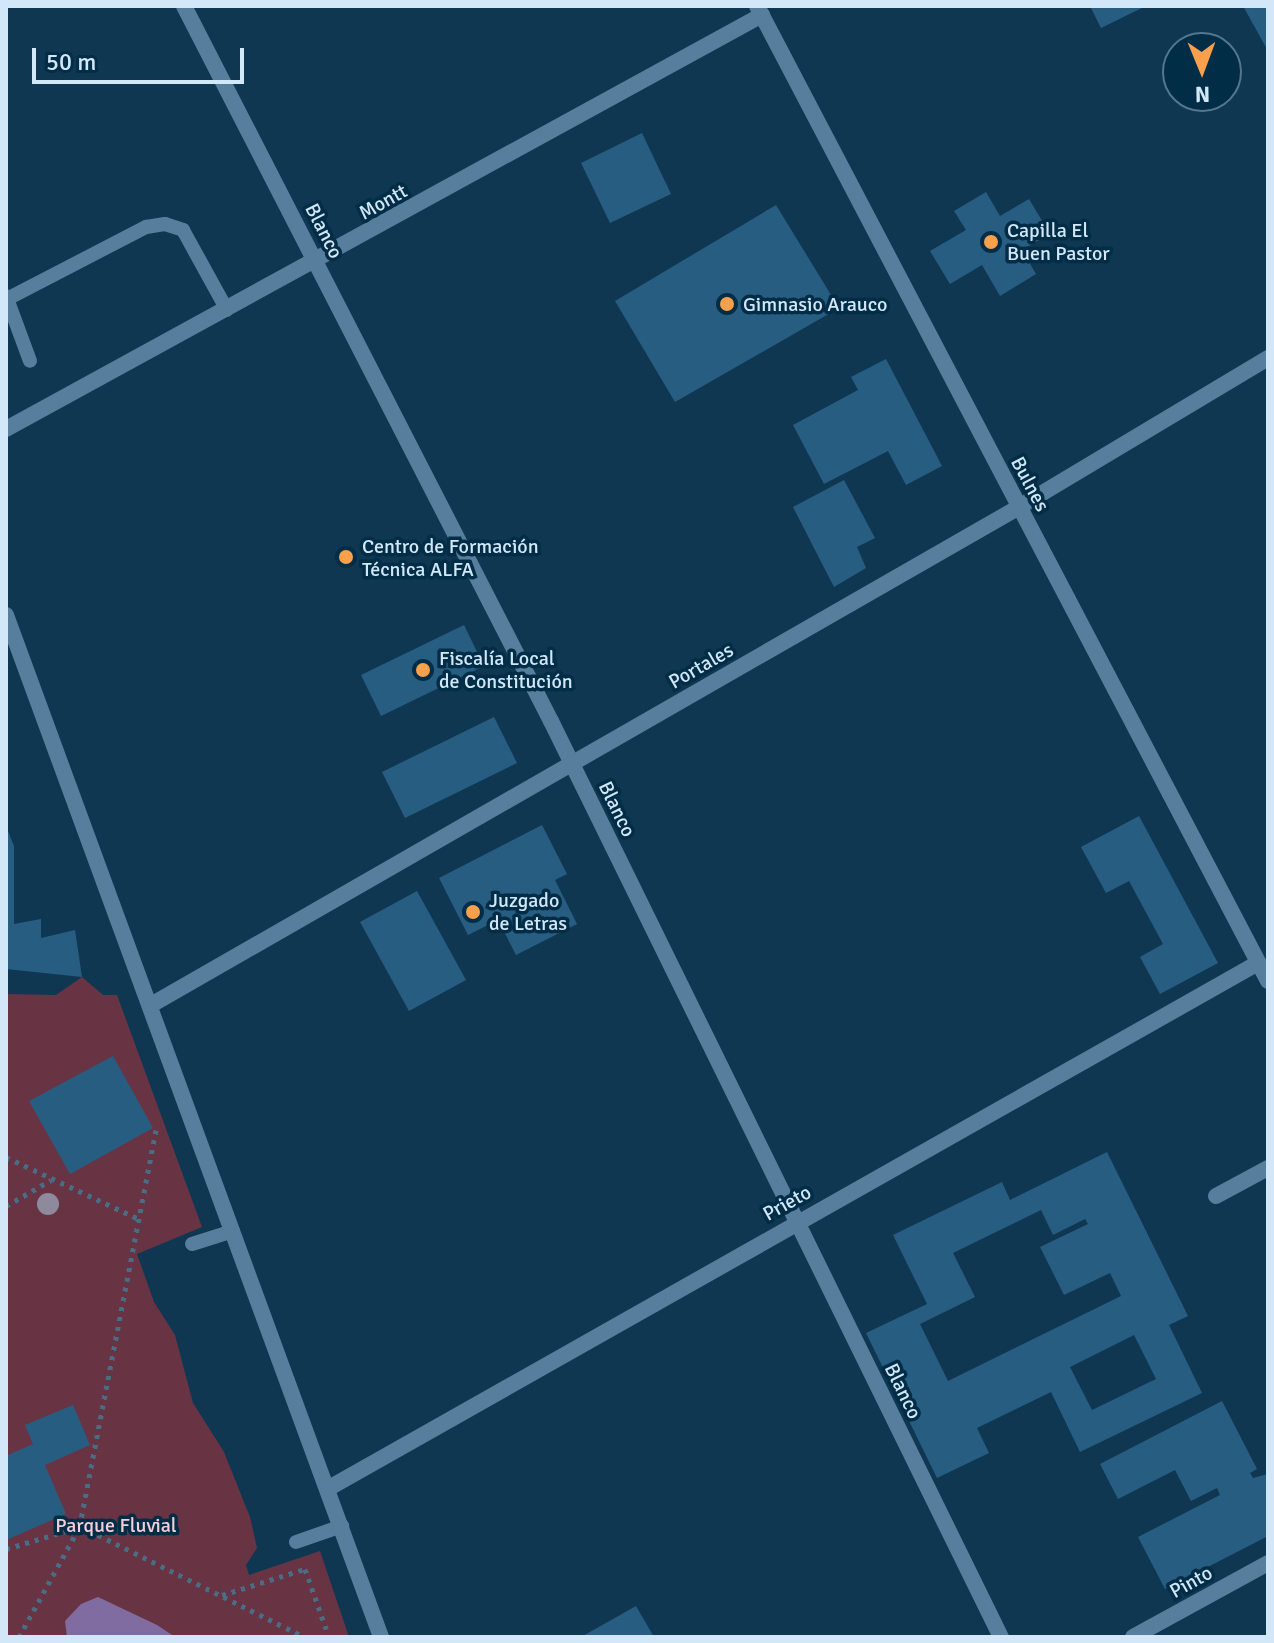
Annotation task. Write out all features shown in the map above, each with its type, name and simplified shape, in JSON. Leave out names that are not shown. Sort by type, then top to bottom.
[{"type":"street","name":"Blanco","points":[[184,6],[572,763],[1001,1637]]},
{"type":"street","name":"Montt","points":[[6,429],[317,262],[759,10],[778,6]]},
{"type":"street","name":"Bulnes","points":[[759,10],[1019,507],[1263,960],[1268,981]]},
{"type":"street","name":"Portales","points":[[151,1005],[1019,507],[1268,358]]},
{"type":"street","points":[[6,615],[329,1488],[381,1637]]},
{"type":"street","name":"Prieto","points":[[329,1488],[797,1220],[1263,960]]},
{"type":"street","points":[[1216,1196],[1268,1168]]},
{"type":"street","name":"Pinto","points":[[1133,1637],[1268,1563]]},
{"type":"lane","points":[[30,361],[6,298],[146,227],[165,224],[183,230],[227,310]]},
{"type":"lane","points":[[192,1244],[233,1231]]},
{"type":"lane","points":[[296,1542],[342,1526]]},
{"type":"path","points":[[19,1637],[80,1526],[156,1130]]},
{"type":"path","points":[[6,1157],[139,1219]]},
{"type":"path","points":[[6,1206],[52,1179]]},
{"type":"path","points":[[6,1549],[80,1526],[305,1637]]},
{"type":"path","points":[[220,1596],[305,1569],[329,1637]]},
{"type":"green space","name":"Parque Fluvial","points":[[82,977],[103,995],[117,995],[202,1227],[137,1254],[154,1302],[175,1335],[193,1403],[224,1452],[250,1517],[257,1548],[246,1565],[249,1575],[320,1551],[349,1637],[6,1637],[6,994],[56,995]]},
{"type":"shaded area","points":[[98,1597],[175,1637],[67,1637],[65,1621],[81,1604]]},
{"type":"building","points":[[1090,6],[1146,6],[1101,28]]},
{"type":"building","points":[[1243,6],[1268,6],[1268,51]]},
{"type":"building","points":[[642,133],[671,194],[610,223],[581,163]]},
{"type":"building","name":"Capilla El Buen Pastor","points":[[986,192],[1000,216],[1029,199],[1050,234],[1022,250],[1036,274],[1000,296],[982,265],[950,284],[930,251],[966,230],[954,211]]},
{"type":"building","name":"Gimnasio Arauco","points":[[776,205],[839,308],[675,402],[615,301]]},
{"type":"building","points":[[886,359],[942,466],[906,485],[888,451],[824,484],[793,425],[858,390],[851,377]]},
{"type":"building","points":[[844,480],[875,538],[857,547],[866,568],[834,587],[793,507]]},
{"type":"building","name":"Fiscalía Local de Constitución","points":[[464,625],[484,666],[381,716],[361,675]]},
{"type":"building","points":[[494,717],[517,763],[405,818],[382,772]]},
{"type":"building","points":[[1139,816],[1218,963],[1160,994],[1140,957],[1163,944],[1129,881],[1106,893],[1081,847]]},
{"type":"building","points":[[542,825],[567,874],[555,880],[577,924],[516,955],[498,920],[468,935],[439,878]]},
{"type":"building","points":[[6,826],[14,846],[14,924],[41,919],[41,938],[75,930],[82,977],[6,969]]},
{"type":"building","points":[[417,891],[466,980],[409,1011],[360,922]]},
{"type":"building","points":[[113,1056],[153,1128],[70,1174],[29,1101]]},
{"type":"building","points":[[1107,1152],[1188,1316],[1169,1325],[1202,1393],[1080,1452],[1051,1392],[977,1428],[989,1453],[937,1478],[866,1333],[927,1304],[893,1235],[1002,1182],[1010,1200]],"holes":[[[1041,1210],[1053,1235],[1085,1219],[1088,1224],[1040,1247],[1064,1295],[1110,1273],[1121,1296],[948,1381],[920,1324],[975,1297],[953,1253]],[[1134,1335],[1156,1379],[1092,1410],[1070,1367]]]},
{"type":"building","points":[[1222,1401],[1257,1469],[1250,1473],[1253,1478],[1268,1474],[1268,1536],[1165,1589],[1138,1537],[1220,1495],[1217,1488],[1191,1501],[1175,1470],[1118,1499],[1100,1464]]},
{"type":"building","points":[[73,1405],[90,1445],[45,1465],[66,1514],[6,1540],[6,1456],[33,1444],[25,1425]]},
{"type":"building","points":[[636,1606],[654,1637],[581,1637]]},
{"type":"place","name":"Capilla El Buen Pastor","points":[[991,242]]},
{"type":"place","name":"Gimnasio Arauco","points":[[727,304]]},
{"type":"place","name":"Centro de Formación Técnica ALFA","points":[[346,557]]},
{"type":"place","name":"Fiscalía Local de Constitución","points":[[423,670]]},
{"type":"place","name":"Juzgado de Letras","points":[[473,912]]}]
